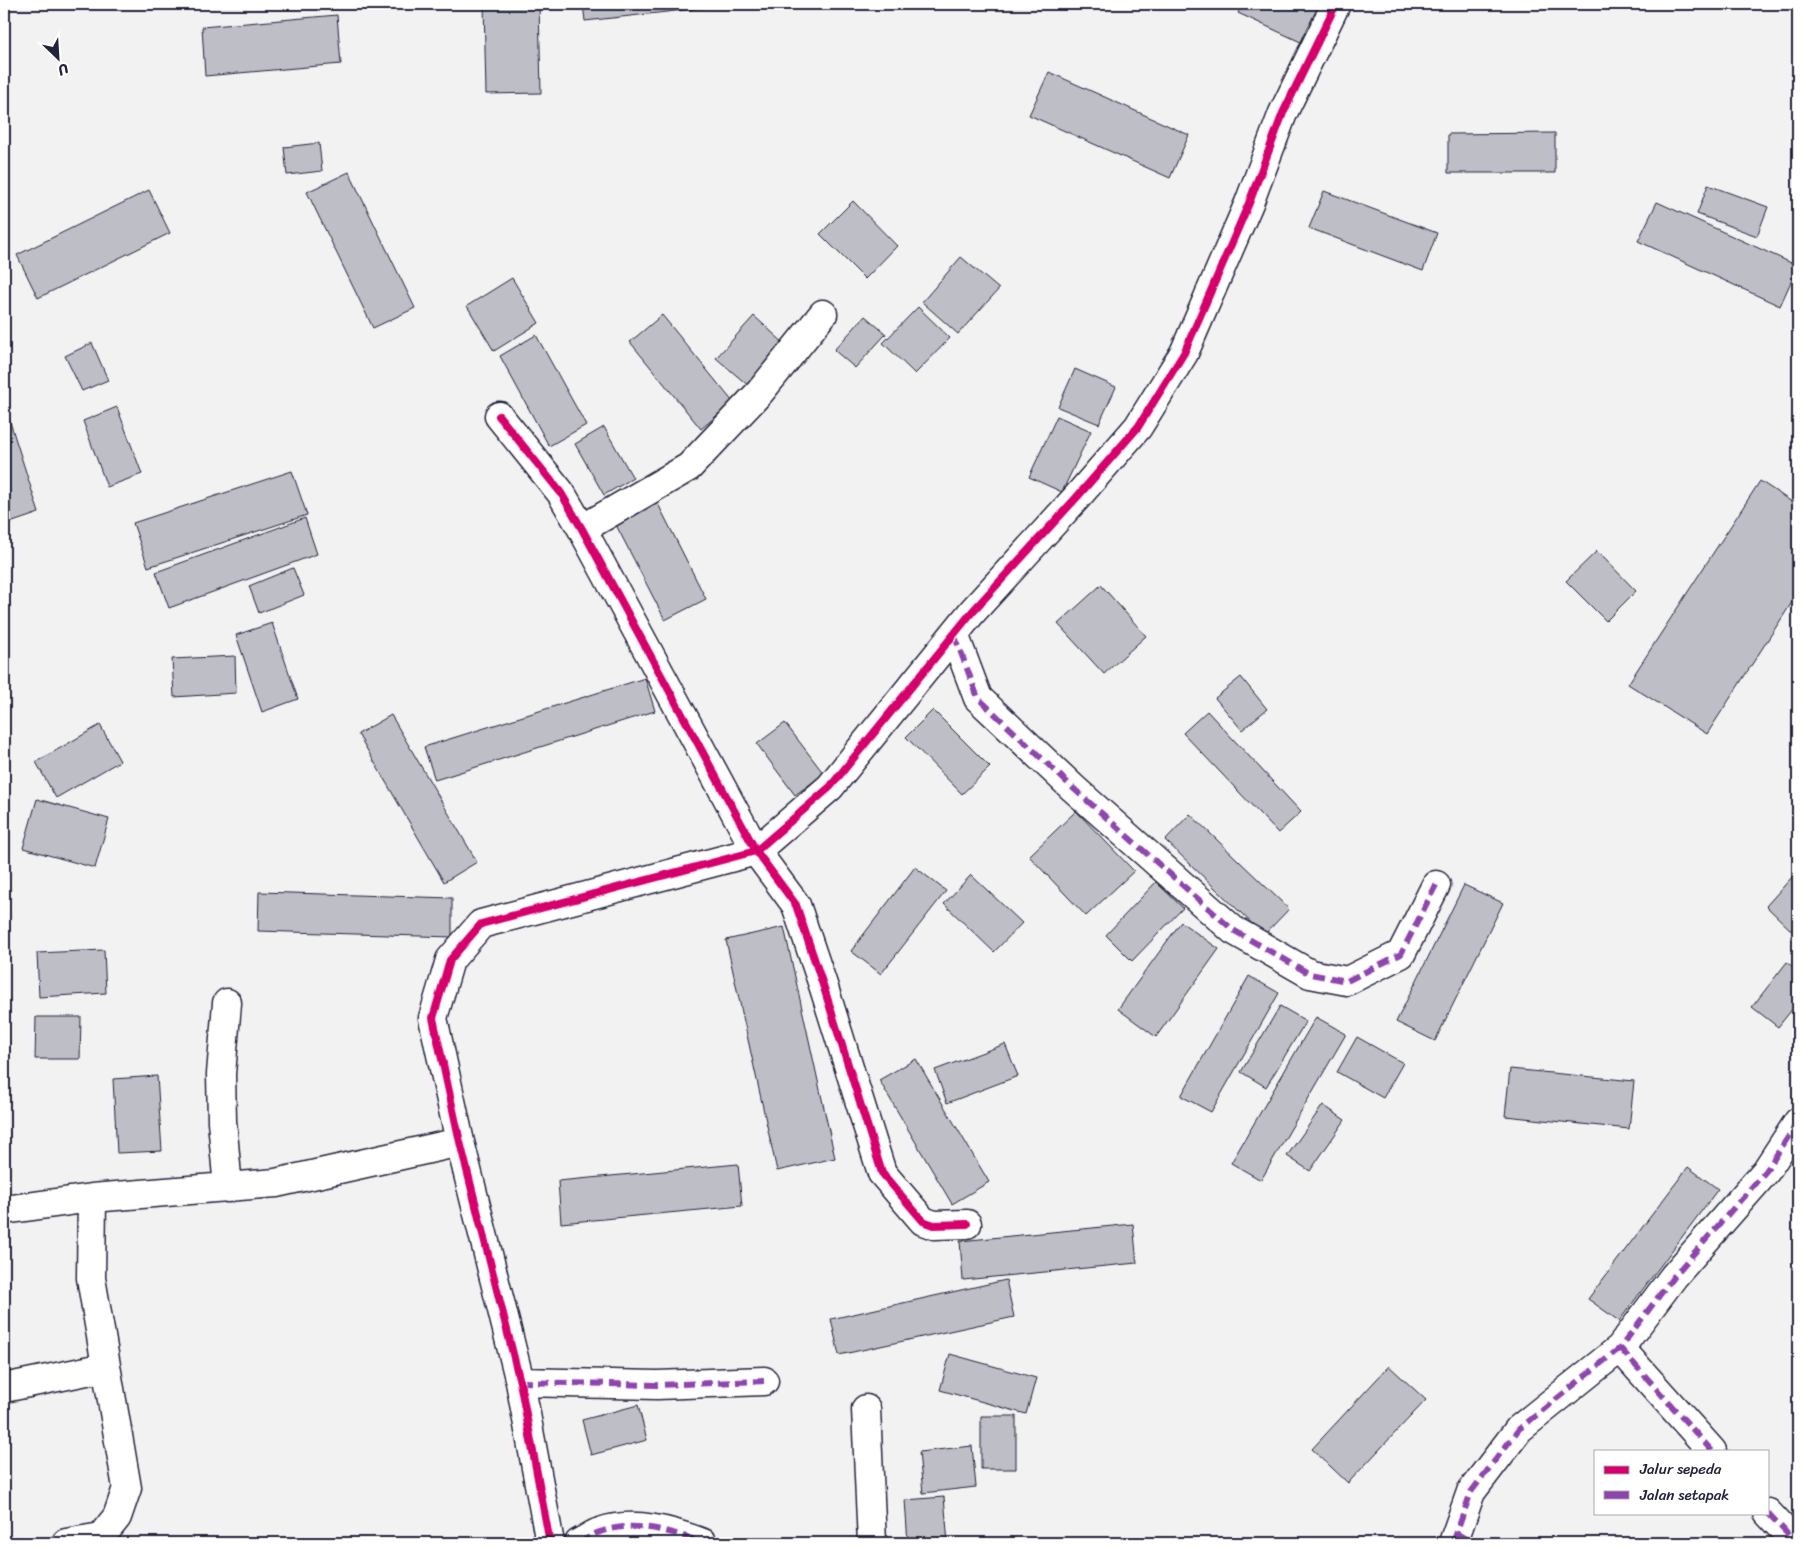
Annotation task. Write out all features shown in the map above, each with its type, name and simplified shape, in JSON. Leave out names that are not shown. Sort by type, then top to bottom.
[{"type":"street","points":[[550,1543],[520,1382],[460,1142],[432,1018],[450,960],[480,924],[756,851],[830,787],[978,605],[1138,427],[1184,353],[1249,203],[1283,113],[1336,4]]},
{"type":"street","points":[[582,529],[689,467],[760,392],[824,314]]},
{"type":"street","points":[[499,416],[561,493],[756,851],[796,905],[882,1173],[922,1221],[934,1224],[967,1224]]},
{"type":"street","points":[[954,634],[978,698],[985,705],[1073,788],[1233,930],[1310,974],[1347,981],[1401,954],[1436,885]]},
{"type":"street","points":[[227,1003],[221,1074],[222,1121],[228,1188]]},
{"type":"street","points":[[1460,1540],[1471,1492],[1519,1429],[1620,1348],[1674,1276],[1766,1171],[1798,1122]]},
{"type":"street","points":[[4,1210],[92,1198],[276,1183],[460,1142]]},
{"type":"street","points":[[66,1543],[101,1536],[117,1517],[127,1488],[91,1278],[92,1198]]},
{"type":"street","points":[[1620,1348],[1711,1450]]},
{"type":"street","points":[[4,1388],[106,1368]]},
{"type":"street","points":[[520,1382],[657,1385],[764,1381]]},
{"type":"street","points":[[866,1409],[872,1543]]},
{"type":"street","points":[[1769,1514],[1796,1543]]},
{"type":"street","points":[[580,1543],[599,1532],[637,1526],[685,1536],[703,1543]]},
{"type":"building","points":[[484,4],[539,4],[541,93],[486,94]]},
{"type":"building","points":[[583,4],[721,4],[721,6],[585,21]]},
{"type":"building","points":[[1242,4],[1312,4],[1322,9],[1305,44],[1238,13]]},
{"type":"building","points":[[337,15],[341,64],[205,76],[202,27]]},
{"type":"building","points":[[1049,72],[1189,135],[1170,178],[1029,115]]},
{"type":"building","points":[[1555,133],[1555,173],[1448,173],[1448,134]]},
{"type":"building","points":[[319,143],[322,171],[287,175],[284,147]]},
{"type":"building","points":[[349,172],[415,308],[373,328],[307,192]]},
{"type":"building","points":[[1708,185],[1768,207],[1757,236],[1697,214]]},
{"type":"building","points":[[149,190],[170,233],[38,298],[17,255]]},
{"type":"building","points":[[1324,191],[1437,233],[1423,271],[1309,228]]},
{"type":"building","points":[[853,201],[897,246],[865,279],[820,234]]},
{"type":"building","points":[[1657,202],[1798,266],[1780,306],[1638,241]]},
{"type":"building","points":[[961,257],[999,289],[958,334],[922,302]]},
{"type":"building","points":[[512,278],[539,323],[494,351],[467,306]]},
{"type":"building","points":[[918,307],[950,338],[915,374],[883,343]]},
{"type":"building","points":[[662,315],[733,402],[701,429],[630,342]]},
{"type":"building","points":[[754,316],[787,346],[750,387],[716,358]]},
{"type":"building","points":[[865,316],[886,334],[855,368],[834,350]]},
{"type":"building","points":[[536,335],[586,425],[549,446],[500,356]]},
{"type":"building","points":[[92,343],[108,380],[82,391],[65,356]]},
{"type":"building","points":[[1075,369],[1116,387],[1099,424],[1058,407]]},
{"type":"building","points":[[4,403],[39,513],[4,525]]},
{"type":"building","points":[[117,407],[142,474],[107,487],[83,421]]},
{"type":"building","points":[[1057,416],[1091,431],[1062,492],[1029,477]]},
{"type":"building","points":[[604,427],[633,478],[604,495],[575,444]]},
{"type":"building","points":[[292,471],[307,515],[148,567],[133,523]]},
{"type":"building","points":[[1760,481],[1798,506],[1798,593],[1707,734],[1628,684]]},
{"type":"building","points":[[656,500],[706,599],[665,620],[614,521]]},
{"type":"building","points":[[305,518],[317,554],[169,608],[156,572]]},
{"type":"building","points":[[1597,551],[1636,591],[1606,621],[1566,581]]},
{"type":"building","points":[[293,568],[304,595],[259,613],[249,586]]},
{"type":"building","points":[[1101,585],[1146,636],[1104,674],[1058,624]]},
{"type":"building","points":[[272,623],[298,699],[262,712],[236,635]]},
{"type":"building","points":[[235,656],[236,693],[174,697],[172,659]]},
{"type":"building","points":[[1241,677],[1267,709],[1242,730],[1215,698]]},
{"type":"building","points":[[645,678],[655,711],[435,780],[424,747]]},
{"type":"building","points":[[933,710],[990,767],[962,794],[906,737]]},
{"type":"building","points":[[1207,711],[1301,812],[1278,833],[1183,733]]},
{"type":"building","points":[[391,715],[477,862],[444,882],[358,734]]},
{"type":"building","points":[[785,723],[824,774],[795,795],[757,744]]},
{"type":"building","points":[[100,725],[120,761],[56,798],[36,762]]},
{"type":"building","points":[[37,799],[109,819],[95,868],[23,848]]},
{"type":"building","points":[[1076,811],[1134,871],[1086,916],[1029,856]]},
{"type":"building","points":[[1190,814],[1289,909],[1264,935],[1165,840]]},
{"type":"building","points":[[915,867],[946,891],[881,974],[851,951]]},
{"type":"building","points":[[971,875],[1022,923],[994,952],[944,904]]},
{"type":"building","points":[[1793,876],[1798,881],[1798,937],[1766,906]]},
{"type":"building","points":[[1156,882],[1183,908],[1132,961],[1106,935]]},
{"type":"building","points":[[1464,885],[1503,903],[1435,1041],[1396,1022]]},
{"type":"building","points":[[259,892],[452,898],[452,937],[258,931]]},
{"type":"building","points":[[1181,922],[1219,949],[1156,1037],[1118,1009]]},
{"type":"building","points":[[784,927],[835,1158],[777,1171],[726,940]]},
{"type":"building","points":[[104,950],[106,993],[39,997],[37,953]]},
{"type":"building","points":[[1787,962],[1798,971],[1798,1002],[1778,1027],[1752,1007]]},
{"type":"building","points":[[1249,976],[1279,993],[1211,1112],[1181,1096]]},
{"type":"building","points":[[1280,1006],[1306,1021],[1266,1087],[1241,1072]]},
{"type":"building","points":[[36,1017],[81,1017],[80,1059],[35,1059]]},
{"type":"building","points":[[1316,1017],[1346,1034],[1261,1180],[1231,1163]]},
{"type":"building","points":[[1357,1037],[1403,1063],[1383,1098],[1337,1072]]},
{"type":"building","points":[[1005,1044],[1018,1076],[947,1103],[935,1070]]},
{"type":"building","points":[[916,1059],[989,1182],[952,1204],[879,1080]]},
{"type":"building","points":[[1510,1069],[1634,1081],[1629,1129],[1505,1116]]},
{"type":"building","points":[[157,1076],[162,1151],[117,1153],[113,1079]]},
{"type":"building","points":[[1323,1105],[1345,1120],[1310,1171],[1287,1156]]},
{"type":"building","points":[[738,1164],[742,1206],[561,1223],[558,1181]]},
{"type":"building","points":[[1688,1167],[1718,1189],[1619,1321],[1588,1299]]},
{"type":"building","points":[[1133,1224],[1137,1263],[963,1280],[960,1241]]},
{"type":"building","points":[[1006,1280],[1014,1317],[839,1355],[831,1319]]},
{"type":"building","points":[[950,1354],[1036,1378],[1026,1414],[940,1390]]},
{"type":"building","points":[[1389,1366],[1426,1400],[1348,1483],[1312,1449]]},
{"type":"building","points":[[638,1405],[647,1440],[591,1455],[582,1420]]},
{"type":"building","points":[[981,1416],[1016,1416],[1016,1469],[981,1469]]},
{"type":"building","points":[[972,1446],[976,1487],[923,1493],[919,1452]]},
{"type":"building","points":[[944,1497],[948,1543],[908,1543],[905,1500]]},
{"type":"marked path","points":[[954,634],[978,698],[1073,788],[1233,930],[1310,974],[1347,981],[1401,954],[1436,885]]},
{"type":"marked path","points":[[1453,1543],[1471,1492],[1519,1429],[1620,1348],[1674,1276],[1766,1171],[1798,1122]]},
{"type":"marked path","points":[[1620,1348],[1711,1450]]},
{"type":"marked path","points":[[520,1382],[657,1385],[764,1381]]},
{"type":"marked path","points":[[1769,1514],[1796,1543]]},
{"type":"marked path","points":[[579,1543],[600,1532],[626,1527],[652,1528],[703,1543]]},
{"type":"marked path","points":[[1456,1533],[1472,1543]]},
{"type":"cycle path","points":[[550,1543],[520,1382],[460,1142],[433,1018],[450,960],[481,924],[756,851],[830,787],[972,612],[1138,427],[1184,353],[1249,203],[1283,113],[1336,4]]},
{"type":"cycle path","points":[[499,416],[561,493],[756,851],[796,905],[882,1173],[923,1221],[934,1225],[967,1224]]}]
